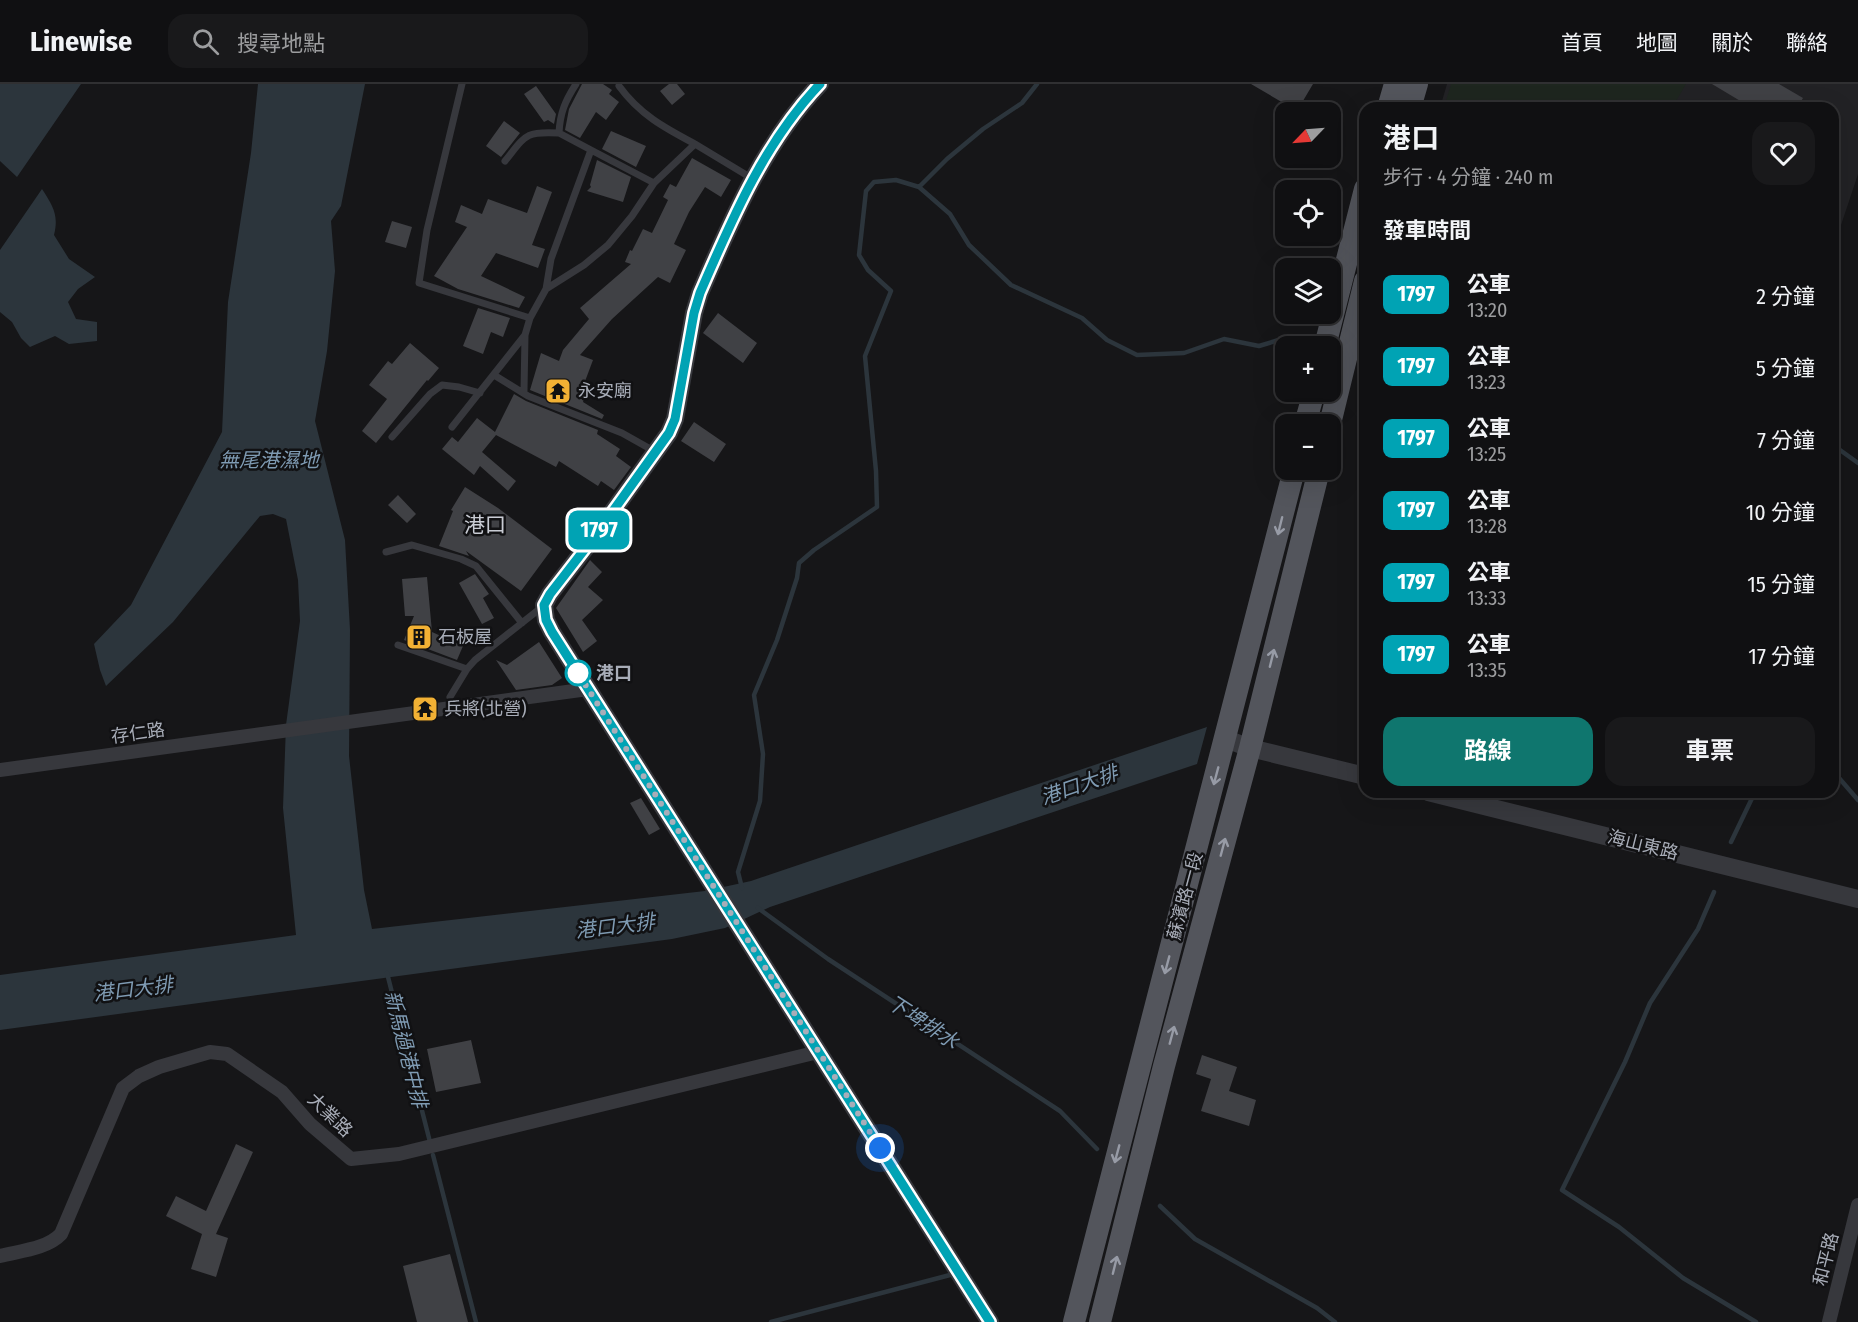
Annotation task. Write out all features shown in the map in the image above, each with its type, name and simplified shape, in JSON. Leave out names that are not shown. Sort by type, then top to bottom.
[{"type":"main road","points":[[1390,102],[1395,84]]},
{"type":"main road","points":[[1412,102],[1417,84]]},
{"type":"main road","points":[[1328,336],[1359,213]]},
{"type":"main road","points":[[1332,414],[1359,306]]},
{"type":"main road","name":"蘇濱路一段","points":[[1074,1322],[1291,480]]},
{"type":"main road","name":"蘇濱路一段","points":[[1100,1322],[1164,1066],[1250,748],[1316,480]]},
{"type":"main road","points":[[1141,1061],[1164,1066]]},
{"type":"street","points":[[820,84],[800,105],[780,132],[753,179],[700,293],[694,313],[675,419],[669,433],[550,594],[544,605],[546,620],[990,1322]]},
{"type":"street","points":[[448,703],[588,689]]},
{"type":"street","name":"存仁路","points":[[0,770],[343,723],[448,703]]},
{"type":"street","points":[[1226,739],[1250,748],[1359,775]]},
{"type":"street","name":"海山東路","points":[[1452,798],[1858,899]]},
{"type":"street","name":"大業路","points":[[0,1256],[44,1245],[56,1240],[61,1234],[123,1088],[159,1066],[210,1052],[227,1054],[282,1092],[310,1125],[351,1160],[399,1154],[818,1052]]},
{"type":"street","name":"和平路","points":[[1829,1322],[1858,1205]]},
{"type":"lane","points":[[462,84],[427,230],[419,283],[530,318]]},
{"type":"lane","points":[[559,133],[563,104],[576,84]]},
{"type":"lane","points":[[619,86],[628,99],[653,122],[753,179]]},
{"type":"lane","points":[[505,161],[521,141],[535,132],[559,133],[654,183]]},
{"type":"lane","points":[[546,289],[584,265],[608,245],[632,216],[654,183],[695,144]]},
{"type":"lane","points":[[524,391],[525,335],[530,318],[546,289],[551,259],[591,150]]},
{"type":"lane","points":[[452,427],[525,335]]},
{"type":"lane","points":[[494,375],[524,391],[528,396],[622,433],[656,452]]},
{"type":"lane","points":[[392,437],[430,393],[442,385],[480,393]]},
{"type":"lane","points":[[386,552],[412,545],[461,559],[476,566],[522,623]]},
{"type":"lane","points":[[448,703],[467,669],[544,605]]},
{"type":"lane","points":[[398,645],[467,669]]},
{"type":"shaded area","points":[[1447,84],[1858,84],[1858,174],[1839,231],[1839,102],[1442,102]]},
{"type":"shaded area","points":[[1451,84],[1686,84],[1676,102],[1446,102]]},
{"type":"water","points":[[0,84],[81,84],[17,177],[0,161]]},
{"type":"water","name":"無尾港濕地","points":[[258,84],[365,84],[341,206],[331,221],[335,271],[327,351],[315,421],[345,540],[350,630],[349,756],[364,890],[372,929],[705,891],[751,881],[1207,727],[1197,764],[770,907],[725,928],[672,939],[0,1030],[0,975],[296,935],[283,808],[286,725],[300,621],[298,580],[286,519],[273,514],[260,516],[173,622],[106,686],[94,644],[131,605],[222,432],[228,302],[251,153]]},
{"type":"water","points":[[42,189],[54,211],[56,222],[54,235],[69,259],[95,277],[78,289],[68,302],[76,319],[97,322],[97,341],[69,344],[55,336],[30,347],[21,338],[12,322],[0,312],[0,250]]},
{"type":"building","points":[[582,84],[603,84],[612,90],[609,94],[619,102],[606,120],[596,112],[580,138],[565,130],[569,109]]},
{"type":"building","points":[[669,84],[677,84],[685,94],[672,105],[660,91]]},
{"type":"building","points":[[1251,84],[1313,84],[1302,102],[1282,102]]},
{"type":"building","points":[[1712,84],[1779,84],[1803,98],[1801,102],[1742,102]]},
{"type":"building","points":[[536,86],[556,114],[554,124],[548,120],[544,122],[524,94]]},
{"type":"building","points":[[504,121],[520,133],[501,157],[486,146]]},
{"type":"building","points":[[611,131],[646,146],[636,167],[602,149]]},
{"type":"building","points":[[692,158],[731,180],[721,197],[705,187],[689,212],[674,244],[686,250],[670,283],[658,277],[612,319],[580,355],[593,360],[584,384],[588,385],[583,402],[604,415],[602,419],[530,390],[541,353],[559,361],[563,350],[589,319],[580,308],[631,264],[625,262],[630,250],[632,251],[643,229],[652,233],[668,200],[663,197],[670,184],[676,187]]},
{"type":"building","points":[[597,160],[631,177],[623,202],[587,191],[591,187]]},
{"type":"building","points":[[537,186],[552,192],[532,245],[545,249],[538,268],[496,253],[481,276],[525,297],[519,308],[458,289],[434,276],[467,227],[455,222],[461,205],[482,214],[488,199],[527,213]]},
{"type":"building","points":[[392,221],[412,227],[406,248],[385,242]]},
{"type":"building","points":[[478,308],[510,318],[503,337],[491,332],[483,354],[463,346]]},
{"type":"building","points":[[718,313],[757,343],[743,363],[703,333]]},
{"type":"building","points":[[410,343],[439,368],[376,443],[362,431],[387,399],[369,385],[388,361],[392,364]]},
{"type":"building","points":[[514,394],[598,430],[597,434],[620,449],[616,456],[631,467],[614,490],[601,481],[598,486],[559,461],[556,467],[496,435],[482,452],[516,481],[508,491],[480,466],[474,475],[442,449],[452,437],[458,442],[477,418],[495,432]]},
{"type":"building","points":[[694,422],[726,444],[714,462],[681,441]]},
{"type":"building","points":[[465,487],[498,508],[552,549],[521,591],[466,551],[469,556],[439,546],[453,511],[451,510]]},
{"type":"building","points":[[398,495],[416,514],[407,523],[388,505]]},
{"type":"building","points":[[590,560],[602,572],[588,587],[603,600],[582,620],[597,641],[583,652],[556,608]]},
{"type":"building","points":[[475,574],[489,594],[483,598],[494,618],[482,624],[459,583]]},
{"type":"building","points":[[427,577],[432,632],[463,646],[457,660],[404,640],[414,616],[405,616],[402,579]]},
{"type":"building","points":[[539,642],[562,678],[552,685],[516,690],[496,660],[507,665]]},
{"type":"building","points":[[641,798],[660,829],[649,835],[630,803]]},
{"type":"building","points":[[471,1040],[481,1083],[436,1092],[427,1049]]},
{"type":"building","points":[[1202,1055],[1237,1067],[1229,1091],[1256,1100],[1249,1126],[1201,1111],[1211,1079],[1196,1074]]},
{"type":"building","points":[[236,1144],[253,1152],[216,1234],[228,1238],[216,1277],[191,1269],[202,1234],[166,1216],[176,1196],[206,1211]]},
{"type":"building","points":[[450,1254],[468,1322],[417,1322],[403,1266]]},
{"type":"waterway","points":[[919,187],[947,159],[983,129],[1022,103],[1037,84]]},
{"type":"waterway","points":[[742,888],[738,872],[760,801],[763,754],[754,695],[777,640],[797,578],[799,563],[814,550],[877,507],[876,471],[865,356],[891,291],[868,270],[859,255],[866,191],[874,182],[896,180],[919,187],[950,214],[969,245],[1011,285],[1082,318],[1107,340],[1137,355],[1184,353],[1224,339],[1259,346],[1275,341]]},
{"type":"waterway","points":[[1839,449],[1858,463]]},
{"type":"waterway","points":[[1839,778],[1858,800]]},
{"type":"waterway","points":[[1731,842],[1752,798]]},
{"type":"waterway","points":[[1714,892],[1698,929],[1650,1003],[1625,1062],[1562,1190],[1619,1227],[1683,1278],[1756,1322]]},
{"type":"waterway","name":"下埤排水","points":[[758,908],[828,959],[1060,1111],[1097,1149]]},
{"type":"waterway","name":"新馬過港中排","points":[[387,973],[430,1142]]},
{"type":"waterway","name":"新馬過港中排","points":[[433,1155],[476,1322]]},
{"type":"waterway","name":"下埤排水","points":[[1160,1206],[1195,1239],[1317,1308],[1335,1322]]},
{"type":"waterway","points":[[771,1322],[950,1275]]},
{"type":"bus line","name":"1797","points":[[820,84],[800,105],[780,132],[753,179],[700,293],[694,313],[675,419],[669,433],[550,594],[544,605],[546,620],[990,1322]]},
{"type":"place","name":"永安廟","points":[[558,391]]},
{"type":"place","name":"石板屋","points":[[419,637]]},
{"type":"place","name":"港口","points":[[578,673]]},
{"type":"place","name":"兵將(北營)","points":[[425,709]]},
{"type":"district","name":"港口","points":[[485,525]]},
{"type":"route","points":[[578,673],[576,670],[880,1148]]},
{"type":"water label","name":"港口大排","points":[[1079,785]]},
{"type":"water label","name":"港口大排","points":[[615,926]]},
{"type":"water label","name":"港口大排","points":[[133,989]]}]
